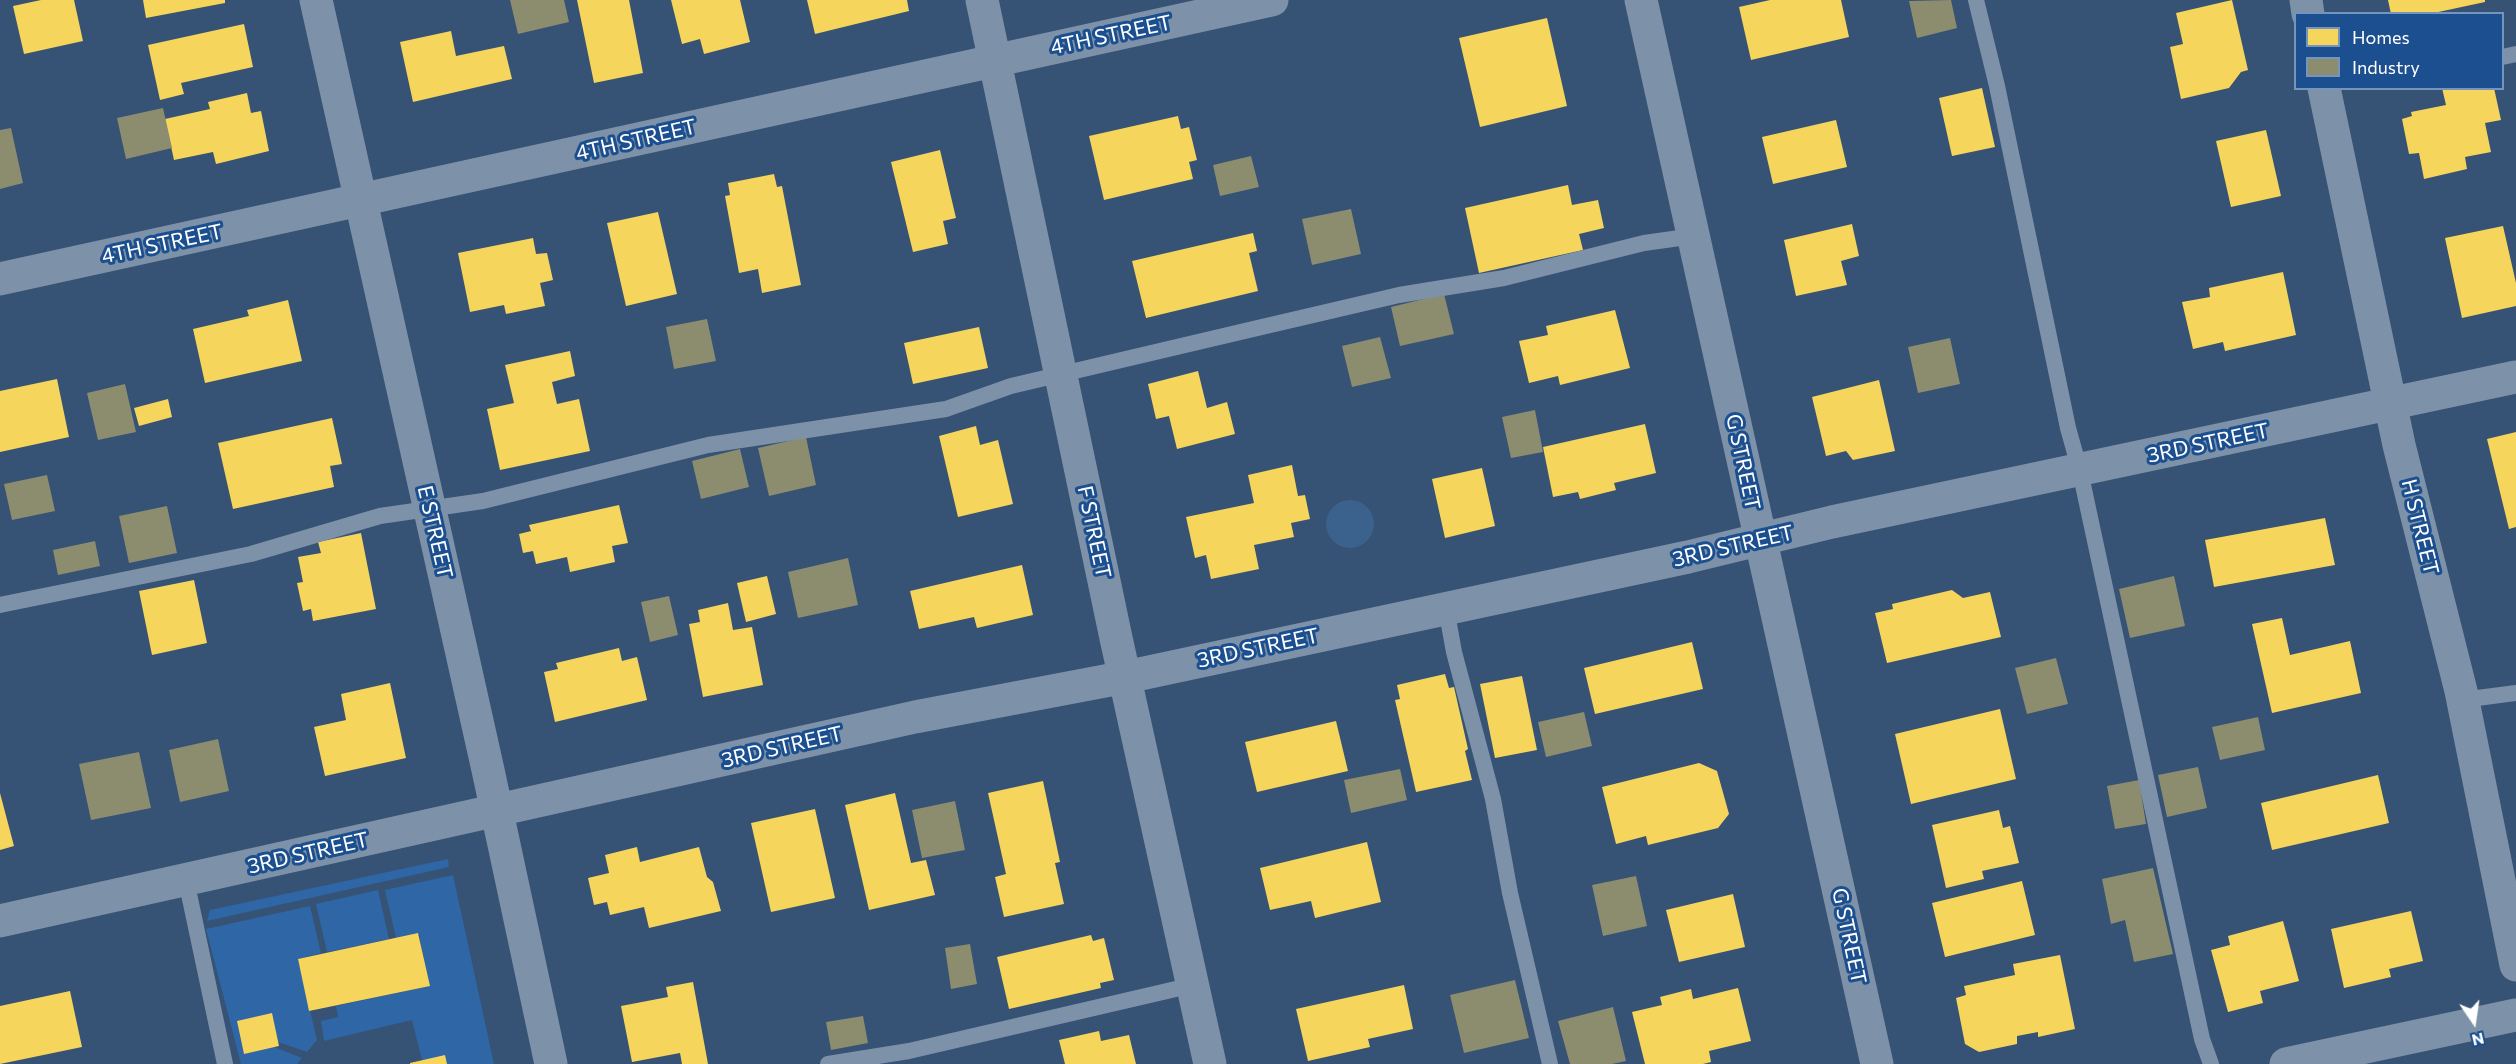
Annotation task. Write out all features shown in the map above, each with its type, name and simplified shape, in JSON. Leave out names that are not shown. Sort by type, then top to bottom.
[{"type":"street","name":"E STREET","points":[[316,0],[430,507],[551,1064]]},
{"type":"street","name":"F STREET","points":[[982,0],[1210,1064]]},
{"type":"street","name":"4TH STREET","points":[[0,279],[1272,0]]},
{"type":"street","name":"G STREET","points":[[1641,0],[1877,1064]]},
{"type":"street","name":"H STREET","points":[[2326,90],[2390,404],[2462,700],[2516,965]]},
{"type":"street","name":"3RD STREET","points":[[0,921],[915,717],[1126,677],[1761,541],[1825,524],[2516,377]]},
{"type":"street","points":[[2286,1064],[2516,1016]]},
{"type":"lane","points":[[1976,0],[1997,86],[2068,428],[2080,471],[2202,1039],[2211,1064]]},
{"type":"lane","points":[[0,605],[251,554],[380,516],[483,501],[708,446],[946,409],[1011,386],[1399,295],[1504,278],[1644,243],[1694,236]]},
{"type":"lane","points":[[1446,608],[1454,651],[1493,799],[1510,893],[1550,1064]]},
{"type":"lane","points":[[2462,700],[2516,693]]},
{"type":"lane","points":[[186,880],[225,1064]]},
{"type":"lane","points":[[828,1064],[909,1051],[1193,985]]},
{"type":"shaded area","points":[[1350,500],[1367,507],[1374,524],[1367,541],[1350,548],[1333,541],[1326,524],[1333,507]]},
{"type":"shaded area","points":[[448,859],[449,867],[207,921],[210,910]]},
{"type":"shaded area","points":[[453,875],[494,1064],[447,1064],[422,1060],[412,1020],[324,1041],[321,1021],[338,1017],[336,1006],[429,986],[419,934],[396,938],[385,890]]},
{"type":"shaded area","points":[[378,890],[389,939],[327,952],[316,904]]},
{"type":"shaded area","points":[[310,906],[321,953],[298,959],[317,1040],[307,1052],[278,1042],[274,1047],[302,1058],[297,1064],[241,1064],[206,929]]},
{"type":"building: Homes","points":[[41,0],[74,0],[83,41],[24,54],[13,6]]},
{"type":"building: Homes","points":[[143,0],[225,0],[225,3],[146,18]]},
{"type":"building: Homes","points":[[577,0],[629,0],[643,73],[594,83]]},
{"type":"building: Homes","points":[[671,0],[740,0],[750,42],[704,54],[700,39],[682,44]]},
{"type":"building: Homes","points":[[807,0],[907,0],[909,11],[815,34]]},
{"type":"building: Homes","points":[[1770,0],[1841,0],[1849,37],[1751,60],[1739,7]]},
{"type":"building: Homes","points":[[2232,0],[2248,70],[2241,72],[2229,88],[2181,99],[2170,47],[2183,44],[2176,13]]},
{"type":"building: Homes","points":[[2388,0],[2485,0],[2485,2],[2438,12],[2391,12]]},
{"type":"building: Homes","points":[[1547,18],[1567,106],[1480,127],[1459,38]]},
{"type":"building: Homes","points":[[244,24],[253,67],[181,83],[184,94],[160,100],[148,45]]},
{"type":"building: Homes","points":[[451,31],[456,56],[504,46],[512,79],[413,102],[400,42]]},
{"type":"building: Homes","points":[[1982,88],[1995,147],[1952,156],[1939,98]]},
{"type":"building: Homes","points":[[2442,90],[2494,90],[2501,120],[2485,123],[2491,152],[2465,157],[2467,169],[2424,179],[2419,153],[2409,154],[2402,119],[2412,116],[2411,112],[2446,105]]},
{"type":"building: Homes","points":[[247,93],[251,113],[261,111],[269,151],[216,164],[213,152],[174,160],[165,119],[210,109],[208,102]]},
{"type":"building: Homes","points":[[1178,116],[1181,129],[1189,127],[1197,160],[1189,162],[1193,179],[1104,200],[1089,136]]},
{"type":"building: Homes","points":[[1836,120],[1847,167],[1773,184],[1762,137]]},
{"type":"building: Homes","points":[[2266,130],[2281,196],[2231,207],[2216,141]]},
{"type":"building: Homes","points":[[940,150],[956,218],[943,221],[948,244],[913,252],[891,162]]},
{"type":"building: Homes","points":[[774,174],[777,187],[782,186],[801,285],[762,293],[758,269],[739,273],[725,196],[730,195],[728,183]]},
{"type":"building: Homes","points":[[1568,185],[1572,205],[1598,200],[1604,228],[1579,234],[1583,250],[1479,273],[1465,208]]},
{"type":"building: Homes","points":[[658,212],[677,294],[626,306],[607,223]]},
{"type":"building: Homes","points":[[1852,224],[1859,256],[1841,261],[1847,285],[1796,296],[1784,240]]},
{"type":"building: Homes","points":[[2503,226],[2516,283],[2516,306],[2462,318],[2445,238]]},
{"type":"building: Homes","points":[[1253,233],[1257,251],[1249,253],[1258,291],[1146,318],[1132,261]]},
{"type":"building: Homes","points":[[533,238],[536,254],[547,253],[553,280],[540,283],[545,306],[506,314],[504,305],[470,312],[458,253]]},
{"type":"building: Homes","points":[[2283,272],[2296,335],[2225,351],[2223,342],[2193,349],[2182,302],[2210,297],[2209,288]]},
{"type":"building: Homes","points":[[288,300],[302,361],[205,383],[193,329],[249,316],[247,310]]},
{"type":"building: Homes","points":[[1615,310],[1630,368],[1560,385],[1558,376],[1529,383],[1519,341],[1548,335],[1546,326]]},
{"type":"building: Homes","points":[[979,327],[988,368],[913,384],[904,343]]},
{"type":"building: Homes","points":[[570,351],[575,376],[552,382],[557,404],[579,399],[590,451],[500,470],[487,409],[514,403],[505,365]]},
{"type":"building: Homes","points":[[1198,371],[1207,408],[1227,402],[1235,434],[1177,449],[1169,416],[1156,419],[1148,384]]},
{"type":"building: Homes","points":[[57,379],[69,437],[0,452],[0,391]]},
{"type":"building: Homes","points":[[1879,380],[1895,451],[1853,460],[1846,451],[1826,456],[1812,397]]},
{"type":"building: Homes","points":[[168,399],[172,417],[139,426],[134,408]]},
{"type":"building: Homes","points":[[332,418],[342,464],[330,466],[334,487],[233,509],[218,443]]},
{"type":"building: Homes","points":[[1645,424],[1656,473],[1614,483],[1616,490],[1580,499],[1578,492],[1553,497],[1543,447]]},
{"type":"building: Homes","points":[[976,426],[980,445],[998,440],[1013,504],[958,517],[939,436]]},
{"type":"building: Homes","points":[[2516,432],[2516,527],[2509,529],[2487,439]]},
{"type":"building: Homes","points":[[1292,465],[1298,496],[1305,495],[1310,519],[1291,523],[1294,537],[1254,545],[1259,569],[1211,579],[1206,555],[1195,558],[1186,517],[1254,503],[1248,475]]},
{"type":"building: Homes","points":[[1482,468],[1495,526],[1445,538],[1432,479]]},
{"type":"building: Homes","points":[[619,505],[628,543],[612,546],[615,562],[570,572],[567,557],[536,564],[533,551],[523,553],[519,534],[531,531],[529,525]]},
{"type":"building: Homes","points":[[2325,518],[2335,565],[2214,587],[2205,540]]},
{"type":"building: Homes","points":[[361,533],[376,609],[313,621],[311,609],[303,611],[297,583],[303,582],[298,557],[321,553],[318,542]]},
{"type":"building: Homes","points":[[1022,565],[1033,615],[977,628],[974,617],[919,629],[910,591]]},
{"type":"building: Homes","points":[[767,576],[776,614],[746,622],[737,583]]},
{"type":"building: Homes","points":[[194,580],[207,643],[152,655],[139,591]]},
{"type":"building: Homes","points":[[1952,590],[1963,598],[1990,592],[2001,637],[1887,663],[1875,613],[1893,609],[1892,604]]},
{"type":"building: Homes","points":[[728,603],[733,630],[752,627],[763,685],[703,697],[689,624],[700,622],[698,610]]},
{"type":"building: Homes","points":[[2282,618],[2290,655],[2350,641],[2361,693],[2272,713],[2252,624]]},
{"type":"building: Homes","points":[[1692,642],[1703,689],[1595,714],[1584,668]]},
{"type":"building: Homes","points":[[619,648],[622,661],[637,657],[647,700],[555,722],[544,672],[558,669],[556,663]]},
{"type":"building: Homes","points":[[1445,674],[1449,688],[1454,687],[1468,749],[1465,751],[1472,780],[1416,792],[1395,700],[1400,699],[1397,685]]},
{"type":"building: Homes","points":[[1522,676],[1537,750],[1495,758],[1480,684]]},
{"type":"building: Homes","points":[[390,683],[406,758],[325,776],[314,727],[346,720],[341,694]]},
{"type":"building: Homes","points":[[2000,709],[2016,779],[1911,804],[1895,734]]},
{"type":"building: Homes","points":[[1336,721],[1348,771],[1257,792],[1245,742]]},
{"type":"building: Homes","points":[[1699,763],[1717,771],[1729,814],[1718,828],[1648,845],[1646,836],[1616,844],[1602,787]]},
{"type":"building: Homes","points":[[2378,775],[2389,823],[2272,850],[2261,803]]},
{"type":"building: Homes","points":[[1043,781],[1060,862],[1055,863],[1064,904],[1004,917],[995,877],[1006,874],[988,793]]},
{"type":"building: Homes","points":[[0,793],[14,846],[0,850]]},
{"type":"building: Homes","points":[[895,793],[911,863],[926,860],[935,895],[869,910],[845,805]]},
{"type":"building: Homes","points":[[815,809],[835,898],[771,912],[751,823]]},
{"type":"building: Homes","points":[[1999,810],[2003,828],[2010,826],[2019,863],[1982,871],[1984,879],[1946,888],[1932,825]]},
{"type":"building: Homes","points":[[1367,842],[1381,902],[1315,918],[1311,901],[1270,910],[1260,868]]},
{"type":"building: Homes","points":[[637,847],[640,862],[699,847],[707,877],[713,882],[721,911],[649,928],[644,907],[610,915],[607,902],[594,905],[588,878],[609,873],[605,855]]},
{"type":"building: Homes","points":[[2022,881],[2035,935],[1945,957],[1932,903]]},
{"type":"building: Homes","points":[[1733,894],[1745,947],[1679,962],[1666,910]]},
{"type":"building: Homes","points":[[2411,911],[2423,961],[2389,969],[2391,977],[2344,988],[2331,929]]},
{"type":"building: Homes","points":[[2283,921],[2299,981],[2260,991],[2263,1003],[2228,1012],[2211,950],[2230,945],[2228,936]]},
{"type":"building: Homes","points":[[418,933],[430,986],[309,1011],[298,959]]},
{"type":"building: Homes","points":[[1091,935],[1093,941],[1104,938],[1114,980],[1100,983],[1101,988],[1009,1009],[997,957]]},
{"type":"building: Homes","points":[[2060,955],[2075,1029],[2038,1037],[2038,1032],[2017,1036],[2017,1044],[1979,1052],[1965,1044],[1956,998],[1966,995],[1964,986],[2015,975],[2013,964]]},
{"type":"building: Homes","points":[[693,982],[708,1064],[682,1064],[680,1053],[632,1062],[621,1006],[668,997],[666,987]]},
{"type":"building: Homes","points":[[1404,985],[1413,1029],[1368,1039],[1370,1047],[1308,1061],[1296,1009]]},
{"type":"building: Homes","points":[[1738,988],[1751,1041],[1709,1051],[1711,1062],[1703,1064],[1645,1064],[1632,1012],[1662,1005],[1660,997],[1691,989],[1693,999]]},
{"type":"building: Homes","points":[[70,991],[82,1047],[0,1064],[0,1006]]},
{"type":"building: Homes","points":[[272,1013],[279,1046],[244,1054],[237,1021]]},
{"type":"building: Homes","points":[[1099,1031],[1101,1041],[1129,1035],[1136,1064],[1065,1064],[1059,1040]]},
{"type":"building: Homes","points":[[445,1055],[447,1064],[410,1064],[410,1063]]},
{"type":"building: Industry","points":[[510,0],[564,0],[569,22],[518,34]]},
{"type":"building: Industry","points":[[1951,0],[1957,28],[1917,38],[1909,1]]},
{"type":"building: Industry","points":[[163,108],[172,148],[126,159],[117,118]]},
{"type":"building: Industry","points":[[11,128],[23,183],[0,189],[0,130]]},
{"type":"building: Industry","points":[[1251,156],[1259,187],[1220,196],[1213,165]]},
{"type":"building: Industry","points":[[1351,209],[1361,254],[1312,265],[1302,219]]},
{"type":"building: Industry","points":[[1444,294],[1454,334],[1400,346],[1391,307]]},
{"type":"building: Industry","points":[[707,319],[716,361],[674,369],[666,327]]},
{"type":"building: Industry","points":[[1380,337],[1391,378],[1352,387],[1342,346]]},
{"type":"building: Industry","points":[[1950,338],[1960,384],[1918,393],[1908,347]]},
{"type":"building: Industry","points":[[125,384],[136,432],[98,440],[87,393]]},
{"type":"building: Industry","points":[[1535,410],[1543,452],[1511,458],[1502,417]]},
{"type":"building: Industry","points":[[806,437],[816,485],[769,496],[758,448]]},
{"type":"building: Industry","points":[[740,449],[749,487],[701,499],[692,461]]},
{"type":"building: Industry","points":[[47,475],[55,511],[12,520],[4,484]]},
{"type":"building: Industry","points":[[167,506],[177,553],[129,563],[119,516]]},
{"type":"building: Industry","points":[[95,541],[100,566],[58,575],[53,550]]},
{"type":"building: Industry","points":[[848,558],[858,605],[798,618],[788,572]]},
{"type":"building: Industry","points":[[2174,576],[2185,626],[2130,638],[2119,589]]},
{"type":"building: Industry","points":[[669,596],[678,635],[650,642],[641,602]]},
{"type":"building: Industry","points":[[2056,658],[2068,704],[2027,714],[2015,668]]},
{"type":"building: Industry","points":[[1584,712],[1592,746],[1546,757],[1538,722]]},
{"type":"building: Industry","points":[[2258,717],[2265,750],[2220,760],[2212,727]]},
{"type":"building: Industry","points":[[218,739],[229,791],[180,802],[169,750]]},
{"type":"building: Industry","points":[[139,752],[151,808],[91,820],[79,764]]},
{"type":"building: Industry","points":[[2198,767],[2207,808],[2167,817],[2158,775]]},
{"type":"building: Industry","points":[[1400,769],[1407,800],[1351,813],[1344,780]]},
{"type":"building: Industry","points":[[2139,780],[2146,824],[2115,829],[2107,786]]},
{"type":"building: Industry","points":[[955,801],[965,850],[922,858],[912,810]]},
{"type":"building: Industry","points":[[2153,868],[2173,954],[2134,962],[2125,920],[2111,924],[2102,879]]},
{"type":"building: Industry","points":[[1636,876],[1647,926],[1603,936],[1592,885]]},
{"type":"building: Industry","points":[[970,944],[977,984],[951,989],[945,948]]},
{"type":"building: Industry","points":[[1515,980],[1529,1038],[1464,1053],[1450,995]]},
{"type":"building: Industry","points":[[1613,1007],[1626,1061],[1612,1064],[1570,1064],[1558,1021]]},
{"type":"building: Industry","points":[[863,1016],[868,1043],[831,1050],[826,1022]]}]
